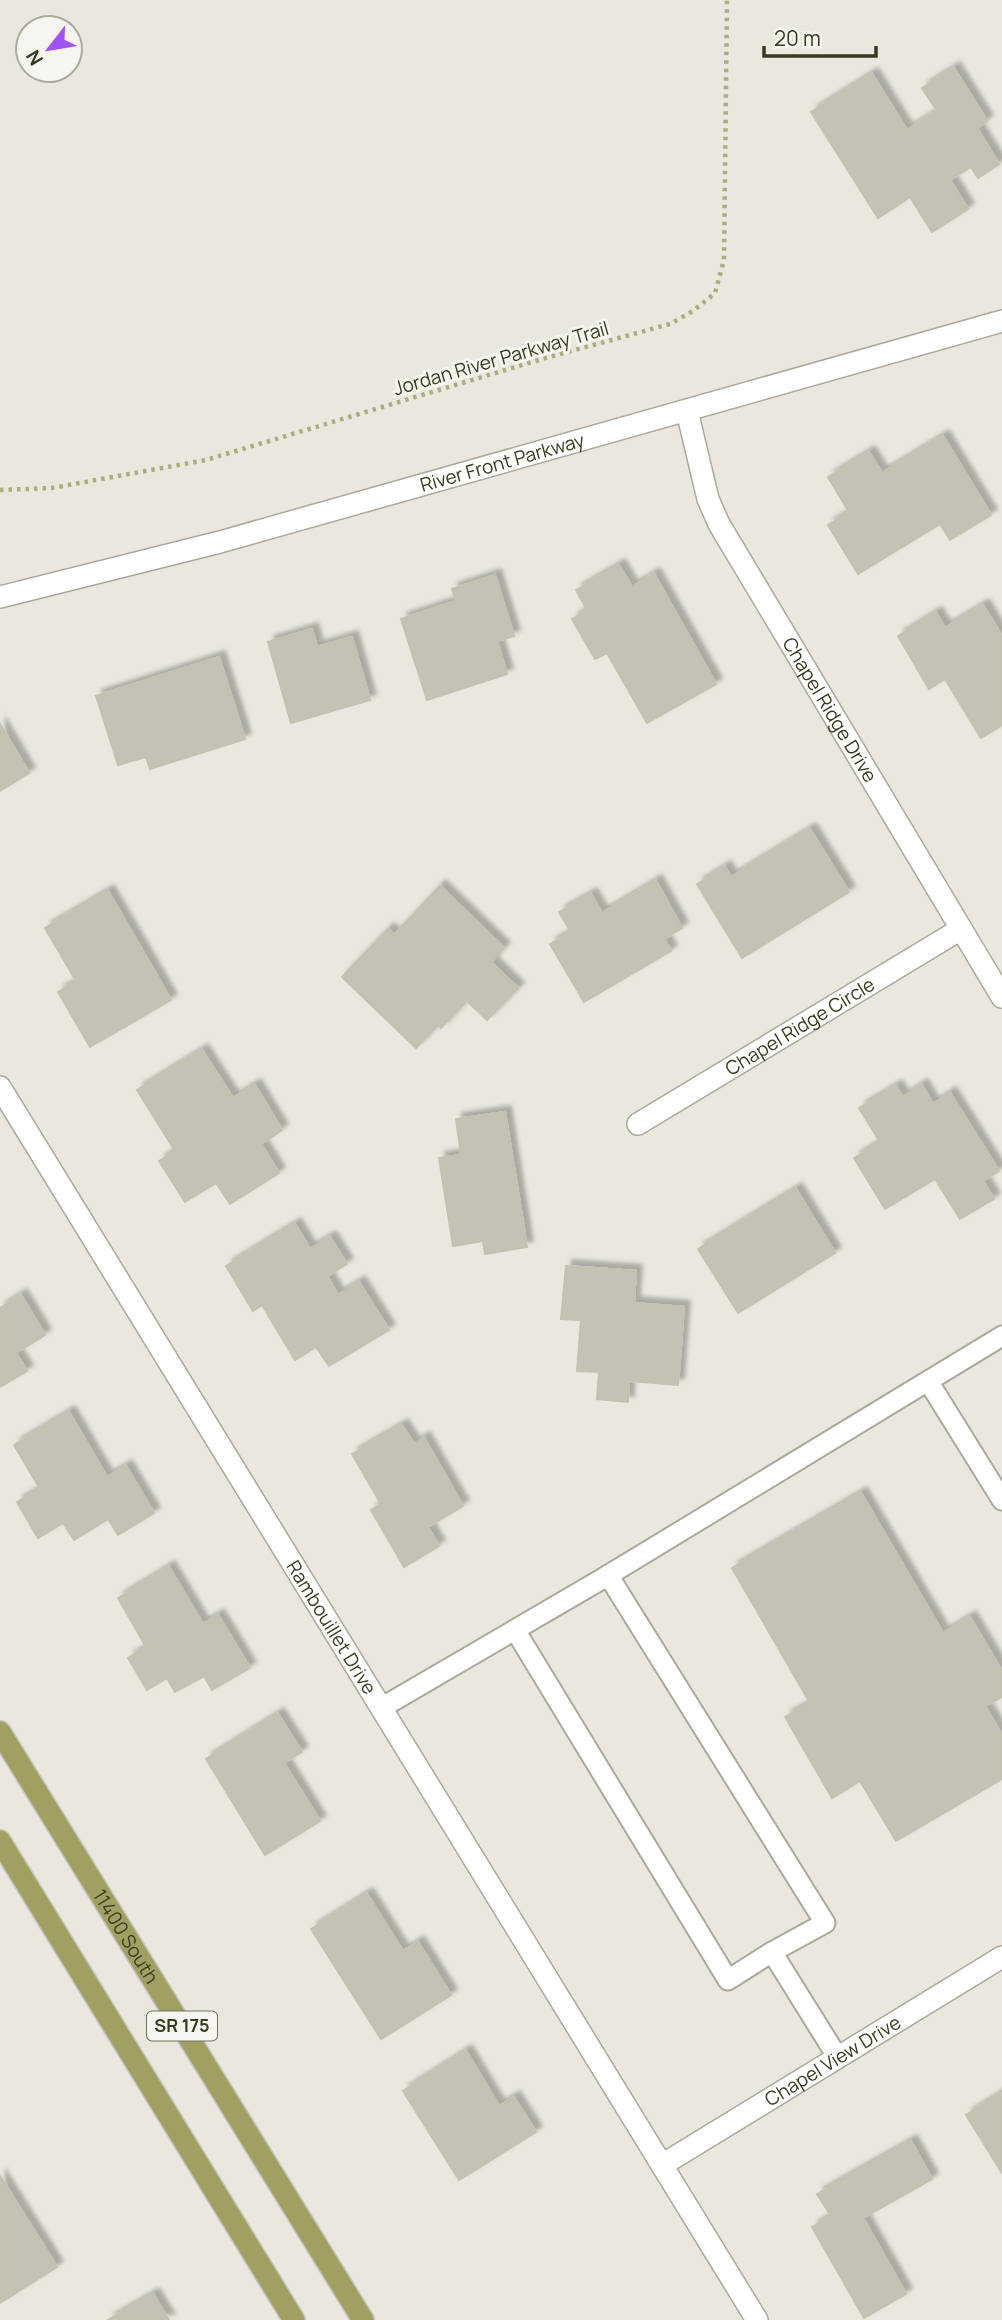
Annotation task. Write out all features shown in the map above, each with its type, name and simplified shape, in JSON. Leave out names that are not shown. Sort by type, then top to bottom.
[{"type":"main road","name":"11400 South","points":[[0,1732],[363,2320]]},
{"type":"main road","name":"SR 175","points":[[0,1841],[294,2320]]},
{"type":"street","name":"River Front Parkway","points":[[0,597],[220,542],[1002,321]]},
{"type":"street","name":"Chapel Ridge Drive","points":[[687,411],[708,499],[719,524],[1002,997]]},
{"type":"street","name":"Chapel Ridge Circle","points":[[638,1124],[961,929]]},
{"type":"street","name":"Rambouillet Drive","points":[[0,1087],[757,2320]]},
{"type":"street","name":"Chapel View Drive","points":[[662,2165],[1002,1957]]},
{"type":"lane","points":[[381,1708],[608,1576],[1002,1336]]},
{"type":"lane","points":[[928,1381],[1002,1500]]},
{"type":"lane","points":[[515,1630],[728,1980],[825,1923],[608,1576]]},
{"type":"lane","points":[[772,1952],[838,2057]]},
{"type":"path","name":"Jordan River Parkway Trail","points":[[0,490],[52,488],[206,460],[542,359],[670,324],[693,311],[715,293],[724,260],[727,0]]},
{"type":"building","points":[[954,68],[987,121],[977,128],[999,164],[978,178],[971,167],[950,180],[968,209],[932,232],[910,197],[878,218],[811,112],[872,74],[907,130],[937,111],[922,88]]},
{"type":"building","points":[[943,436],[991,515],[950,540],[940,524],[858,574],[828,525],[849,512],[828,477],[869,452],[882,473]]},
{"type":"building","points":[[619,565],[632,587],[654,574],[716,684],[647,723],[607,653],[595,659],[572,619],[587,610],[576,590]]},
{"type":"building","points":[[495,575],[514,636],[497,641],[507,674],[427,700],[401,619],[456,601],[452,589]]},
{"type":"building","points":[[983,605],[1002,636],[1002,725],[981,738],[945,679],[929,689],[898,636],[936,613],[945,628]]},
{"type":"building","points":[[312,629],[317,647],[352,637],[370,700],[291,723],[268,642]]},
{"type":"building","points":[[219,657],[245,739],[150,769],[146,757],[118,765],[96,696]]},
{"type":"building","points":[[0,724],[29,773],[0,791]]},
{"type":"building","points":[[810,829],[849,892],[742,958],[697,884],[725,867],[731,877]]},
{"type":"building","points":[[656,881],[682,928],[664,939],[671,951],[584,1002],[550,944],[571,932],[559,912],[591,894],[602,913]]},
{"type":"building","points":[[440,886],[504,948],[491,962],[518,988],[487,1020],[467,1001],[441,1028],[438,1025],[416,1048],[342,977],[388,929],[394,935]]},
{"type":"building","points":[[108,891],[171,1000],[90,1047],[58,992],[76,981],[45,928]]},
{"type":"building","points":[[202,1050],[233,1098],[255,1085],[282,1130],[261,1144],[279,1173],[230,1204],[216,1183],[185,1202],[159,1161],[175,1151],[137,1090]]},
{"type":"building","points":[[922,1085],[933,1104],[950,1093],[999,1171],[983,1181],[994,1199],[960,1219],[935,1179],[885,1209],[854,1158],[880,1142],[859,1108],[896,1086],[903,1097]]},
{"type":"building","points":[[505,1112],[527,1247],[485,1254],[483,1241],[453,1246],[439,1158],[461,1155],[456,1119]]},
{"type":"building","points":[[796,1189],[835,1253],[738,1313],[698,1249]]},
{"type":"building","points":[[295,1224],[310,1249],[330,1237],[347,1264],[327,1276],[338,1295],[359,1282],[389,1330],[329,1366],[316,1347],[295,1360],[262,1305],[253,1311],[226,1266]]},
{"type":"building","points":[[566,1266],[636,1271],[634,1303],[684,1307],[678,1385],[629,1381],[628,1402],[597,1399],[599,1372],[577,1371],[581,1320],[561,1319]]},
{"type":"building","points":[[21,1295],[45,1335],[16,1353],[27,1371],[0,1387],[0,1308]]},
{"type":"building","points":[[69,1412],[107,1477],[126,1466],[154,1513],[118,1535],[108,1519],[74,1540],[63,1523],[38,1538],[17,1502],[40,1489],[14,1445]]},
{"type":"building","points":[[402,1425],[414,1444],[424,1438],[463,1506],[428,1527],[439,1546],[404,1567],[371,1510],[381,1504],[352,1454]]},
{"type":"building","points":[[861,1493],[943,1633],[970,1617],[1002,1671],[1002,1697],[985,1706],[1002,1735],[1002,1779],[896,1841],[860,1781],[832,1798],[785,1717],[810,1703],[732,1568]]},
{"type":"building","points":[[169,1567],[203,1624],[218,1615],[250,1668],[212,1690],[204,1676],[175,1692],[167,1678],[147,1690],[128,1658],[146,1647],[118,1598]]},
{"type":"building","points":[[278,1714],[302,1752],[284,1763],[320,1821],[265,1855],[206,1759]]},
{"type":"building","points":[[367,1894],[403,1951],[418,1942],[451,1995],[381,2039],[311,1929]]},
{"type":"building","points":[[466,2051],[499,2106],[514,2097],[536,2132],[459,2180],[403,2091]]},
{"type":"building","points":[[1002,2093],[1002,2173],[966,2115]]},
{"type":"building","points":[[911,2141],[932,2179],[863,2218],[906,2294],[864,2318],[812,2227],[831,2216],[817,2194]]},
{"type":"building","points":[[0,2176],[57,2267],[0,2303]]},
{"type":"building","points":[[153,2294],[169,2320],[108,2320]]}]
